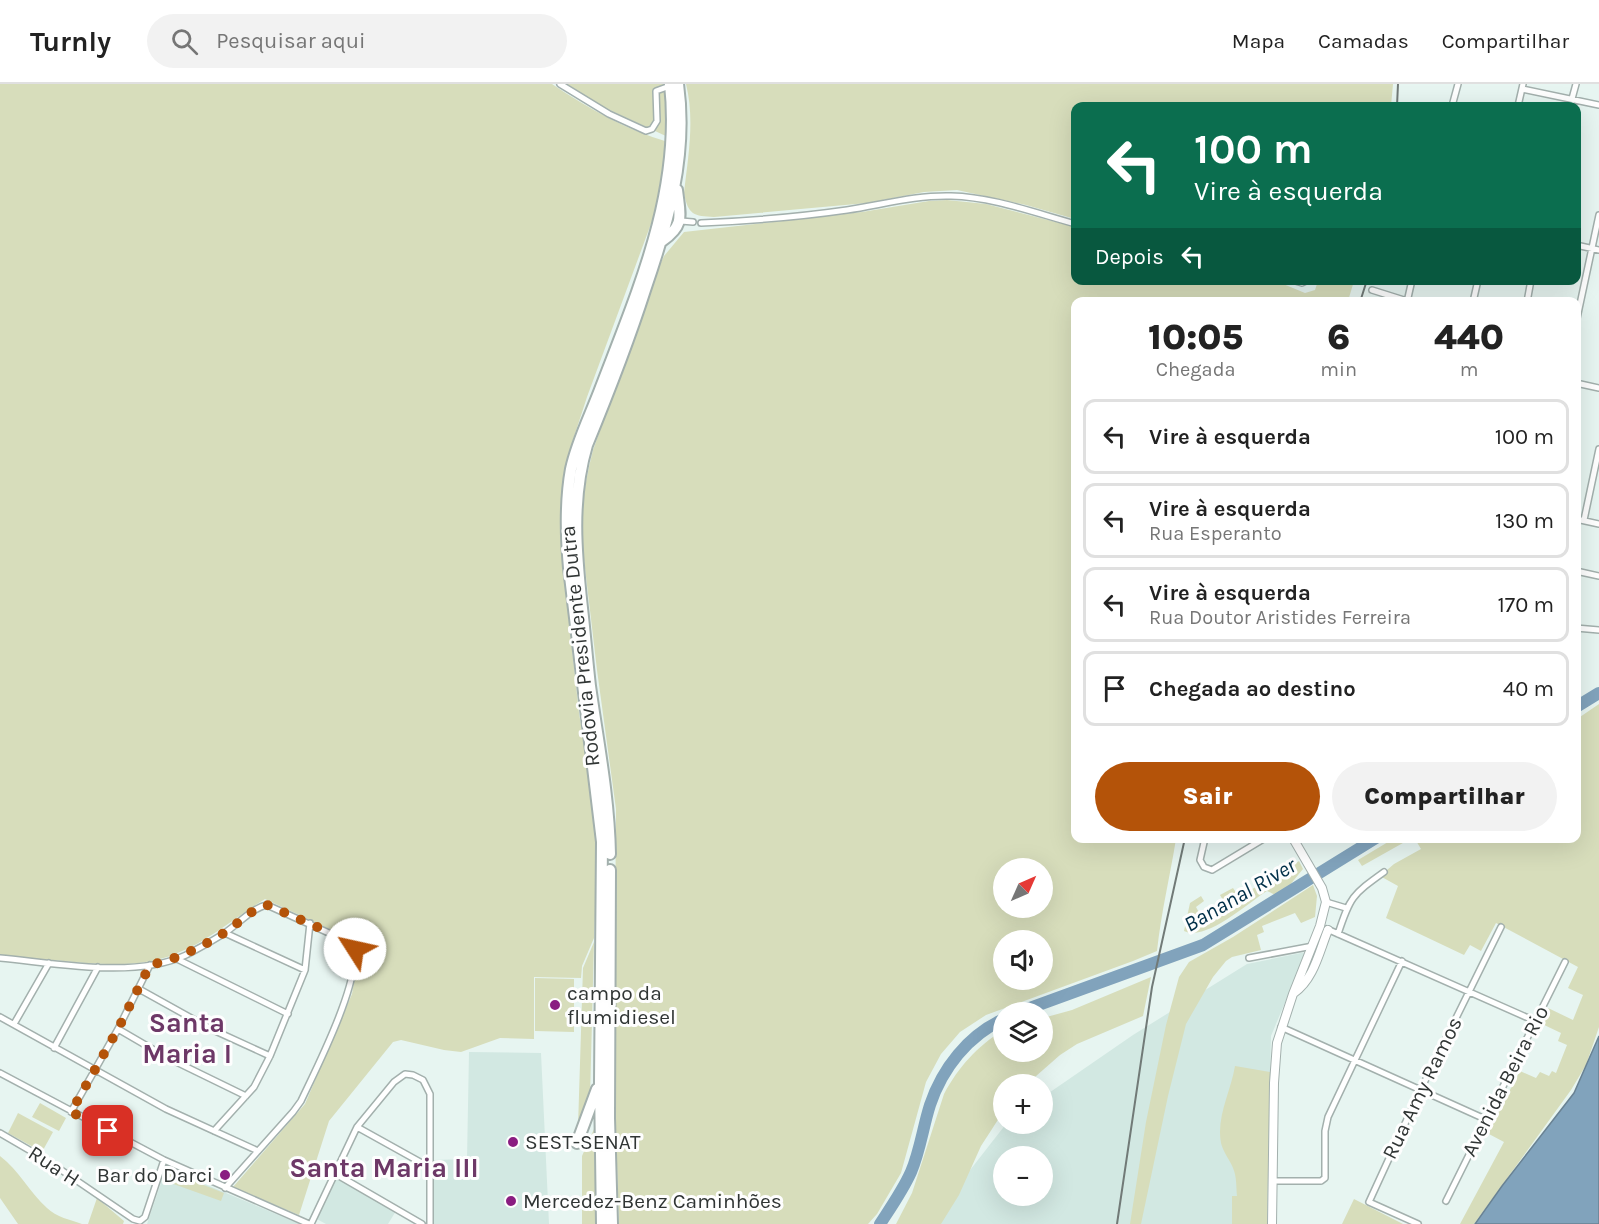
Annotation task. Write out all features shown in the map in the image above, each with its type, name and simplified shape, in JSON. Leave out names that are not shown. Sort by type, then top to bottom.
[{"type":"highway","name":"Rodovia Presidente Dutra","points":[[612,1224],[609,1118],[609,820],[580,588],[575,536],[576,504],[587,445],[662,241],[676,181],[682,121],[673,85]]},
{"type":"highway","name":"Rodovia Presidente Dutra","points":[[602,1224],[600,1083],[602,842],[568,568],[567,500],[572,466],[638,288],[660,218],[672,140],[673,85]]},
{"type":"highway","points":[[662,241],[675,231],[681,221],[676,181]]},
{"type":"highway","points":[[577,1143],[600,1083]]},
{"type":"street","points":[[560,84],[609,114],[646,131],[652,129],[657,121],[656,91],[673,85]]},
{"type":"street","points":[[1453,102],[1458,84]]},
{"type":"street","points":[[1571,102],[1576,84]]},
{"type":"street","points":[[1519,102],[1522,86],[1568,102]]},
{"type":"street","points":[[1581,104],[1599,105]]},
{"type":"street","points":[[701,223],[753,221],[843,211],[907,199],[951,196],[994,202],[1071,223]]},
{"type":"street","points":[[1581,298],[1599,215]]},
{"type":"street","points":[[681,221],[693,222]]},
{"type":"street","points":[[1581,246],[1599,250]]},
{"type":"street","points":[[1372,290],[1394,297]]},
{"type":"street","points":[[1581,385],[1599,388]]},
{"type":"street","points":[[1584,520],[1599,449]]},
{"type":"street","points":[[1581,520],[1599,524]]},
{"type":"street","points":[[1581,573],[1599,576]]},
{"type":"street","points":[[1581,628],[1599,630]]},
{"type":"street","points":[[1204,843],[1200,860],[1202,866],[1209,870],[1257,843]]},
{"type":"street","points":[[1293,994],[1306,983],[1324,928],[1326,902],[1322,888],[1297,843]]},
{"type":"street","points":[[1338,934],[1346,908],[1356,892],[1384,872]]},
{"type":"street","points":[[1326,902],[1346,908]]},
{"type":"street","points":[[0,958],[98,967],[150,965],[177,958],[225,933],[264,905],[274,906],[350,942],[355,949],[346,1000],[301,1101],[225,1188]]},
{"type":"street","points":[[214,1131],[246,1096],[260,1077],[270,1056],[305,970],[310,923]]},
{"type":"street","name":"Rua Amy Ramos","points":[[1418,1224],[1369,1202],[1420,1091],[1501,927]]},
{"type":"street","points":[[1324,928],[1535,1021]]},
{"type":"street","points":[[1272,1224],[1274,1083],[1277,1043],[1293,994],[1313,946],[1324,928]]},
{"type":"street","points":[[225,933],[305,970]]},
{"type":"street","points":[[1249,958],[1313,946]]},
{"type":"street","points":[[177,958],[288,1014]]},
{"type":"street","points":[[1272,1181],[1316,1181],[1323,1180],[1326,1176],[1324,1141],[1326,1123],[1402,961]]},
{"type":"street","name":"Avenida Beira Rio","points":[[1446,1201],[1564,962]]},
{"type":"street","points":[[14,1024],[49,963]]},
{"type":"street","points":[[71,1112],[118,1029],[150,965]]},
{"type":"street","points":[[54,1048],[98,967]]},
{"type":"street","points":[[139,989],[211,1029],[270,1056]]},
{"type":"street","points":[[0,1017],[166,1109],[258,1151]]},
{"type":"street","points":[[1281,1027],[1485,1119]]},
{"type":"street","points":[[118,1029],[175,1062],[246,1096]]},
{"type":"street","points":[[0,1073],[164,1160],[310,1224],[357,1128],[396,1080],[405,1074],[417,1076],[426,1084],[430,1094],[430,1224]]},
{"type":"street","points":[[357,1128],[429,1167]]},
{"type":"street","name":"Rua H","points":[[0,1133],[48,1161],[140,1221],[145,1217],[164,1160]]},
{"type":"street","points":[[334,1173],[422,1224]]},
{"type":"shaded area","points":[[1306,952],[1271,1036],[1267,1224],[928,1224],[998,1134],[1053,1134],[1053,1090],[1133,1035],[1247,964]]},
{"type":"shaded area","points":[[469,1052],[541,1053],[549,1224],[434,1224],[434,1160],[467,1159]]},
{"type":"shaded area","points":[[166,1168],[300,1224],[147,1224]]},
{"type":"shaded area","points":[[336,1176],[396,1211],[388,1224],[326,1224],[315,1218]]},
{"type":"green space","points":[[0,84],[552,84],[608,118],[668,142],[665,179],[655,213],[587,397],[563,480],[561,519],[565,585],[579,713],[594,803],[598,850],[594,938],[582,966],[581,978],[534,977],[534,1039],[500,1038],[461,1052],[401,1040],[393,1042],[329,1121],[299,1215],[233,1187],[305,1104],[352,994],[359,952],[353,940],[265,899],[187,949],[160,959],[129,964],[97,964],[0,955]]},
{"type":"green space","points":[[567,84],[666,84],[668,137],[603,107]]},
{"type":"green space","points":[[686,84],[1393,84],[1391,102],[1071,102],[1071,218],[1026,205],[957,190],[924,192],[867,203],[714,217],[697,215],[690,210],[684,193],[689,152],[689,98]]},
{"type":"green space","points":[[947,200],[986,204],[1071,226],[1071,285],[1286,285],[1305,293],[1315,290],[1317,285],[1353,285],[1349,297],[1071,297],[1071,843],[1175,843],[1157,951],[1021,1002],[993,1002],[993,1012],[960,1032],[941,1054],[926,1082],[901,1173],[877,1214],[868,1224],[619,1224],[614,1075],[616,809],[581,534],[582,513],[593,450],[657,271],[664,256],[684,232]]},
{"type":"green space","points":[[1599,704],[1599,1027],[1586,1065],[1571,1090],[1474,1224],[1460,1224],[1504,1142],[1487,1133],[1520,1071],[1536,1078],[1540,1072],[1549,1076],[1552,1071],[1556,1073],[1567,1045],[1558,1041],[1561,1033],[1540,1023],[1548,1008],[1573,1020],[1583,995],[1568,988],[1578,967],[1496,923],[1481,951],[1470,945],[1464,955],[1386,918],[1398,886],[1380,876],[1394,864],[1421,849],[1417,843],[1581,843],[1581,716]]},
{"type":"green space","points":[[1386,843],[1403,843],[1362,866],[1358,860]]},
{"type":"green space","points":[[1299,861],[1303,869],[1280,897],[1267,891],[1215,926],[1193,933],[1184,931],[1190,903],[1201,896],[1204,901],[1196,907],[1203,920],[1227,907],[1220,895],[1233,888],[1239,897],[1264,882],[1271,881]]},
{"type":"green space","points":[[1313,885],[1317,896],[1315,917],[1301,923],[1295,913],[1262,926],[1264,932],[1257,935],[1261,950],[1232,957],[1226,961],[1213,977],[1186,1024],[1141,1224],[1130,1224],[1146,1122],[1166,1025],[1179,977],[1189,962],[1233,937]]},
{"type":"green space","points":[[594,942],[590,1098],[578,1127],[583,968]]},
{"type":"green space","points":[[1151,977],[1143,1016],[1077,1044],[1053,1061],[1053,1015],[1072,1010]]},
{"type":"green space","name":"campo da flumidiesel","points":[[535,978],[574,979],[574,1032],[535,1031]]},
{"type":"green space","points":[[993,1037],[993,1062],[1052,1062],[1038,1074],[993,1074],[993,1127],[981,1146],[959,1195],[941,1224],[896,1224],[912,1193],[944,1094],[962,1066]]},
{"type":"green space","points":[[1235,1066],[1270,1072],[1267,1224],[1232,1224],[1232,1196],[1237,1196],[1236,1178],[1222,1146],[1220,1133],[1222,1114]]},
{"type":"green space","points":[[40,1103],[66,1118],[59,1131],[32,1117]]},
{"type":"green space","points":[[18,1113],[53,1132],[42,1152],[8,1133]]},
{"type":"green space","points":[[594,1129],[596,1224],[582,1224],[582,1156]]},
{"type":"green space","points":[[0,1156],[51,1211],[82,1224],[18,1224],[0,1198]]},
{"type":"green space","points":[[168,1171],[224,1193],[221,1201],[165,1181]]},
{"type":"green space","points":[[97,1198],[124,1221],[123,1224],[88,1224]]},
{"type":"green space","points":[[1354,1199],[1403,1224],[1342,1224]]},
{"type":"water","points":[[1599,1036],[1599,1224],[1475,1224],[1574,1093]]},
{"type":"waterway","name":"Bananal River","points":[[1581,704],[1599,693]]},
{"type":"waterway","name":"Bananal River","points":[[1046,1002],[1203,945],[1368,843]]},
{"type":"waterway","name":"Bananal River","points":[[880,1224],[911,1172],[930,1105],[949,1066],[968,1044],[993,1025]]},
{"type":"railway","points":[[1397,102],[1398,84]]},
{"type":"railway","points":[[1362,297],[1365,285]]},
{"type":"railway","points":[[1117,1224],[1152,987],[1184,843]]},
{"type":"place","name":"campo da flumidiesel","points":[[555,1005]]},
{"type":"place","name":"SEST-SENAT","points":[[513,1142]]},
{"type":"place","name":"Bar do Darci","points":[[225,1175]]},
{"type":"place","name":"Mercedez-Benz Caminhões","points":[[511,1201]]},
{"type":"district","name":"Santa Maria I","points":[[187,1038]]},
{"type":"district","name":"Santa Maria III","points":[[384,1168]]},
{"type":"route","points":[[108,1131],[71,1112],[118,1029],[150,965],[190,953],[225,933],[264,905],[274,906],[347,940],[355,949]]}]
